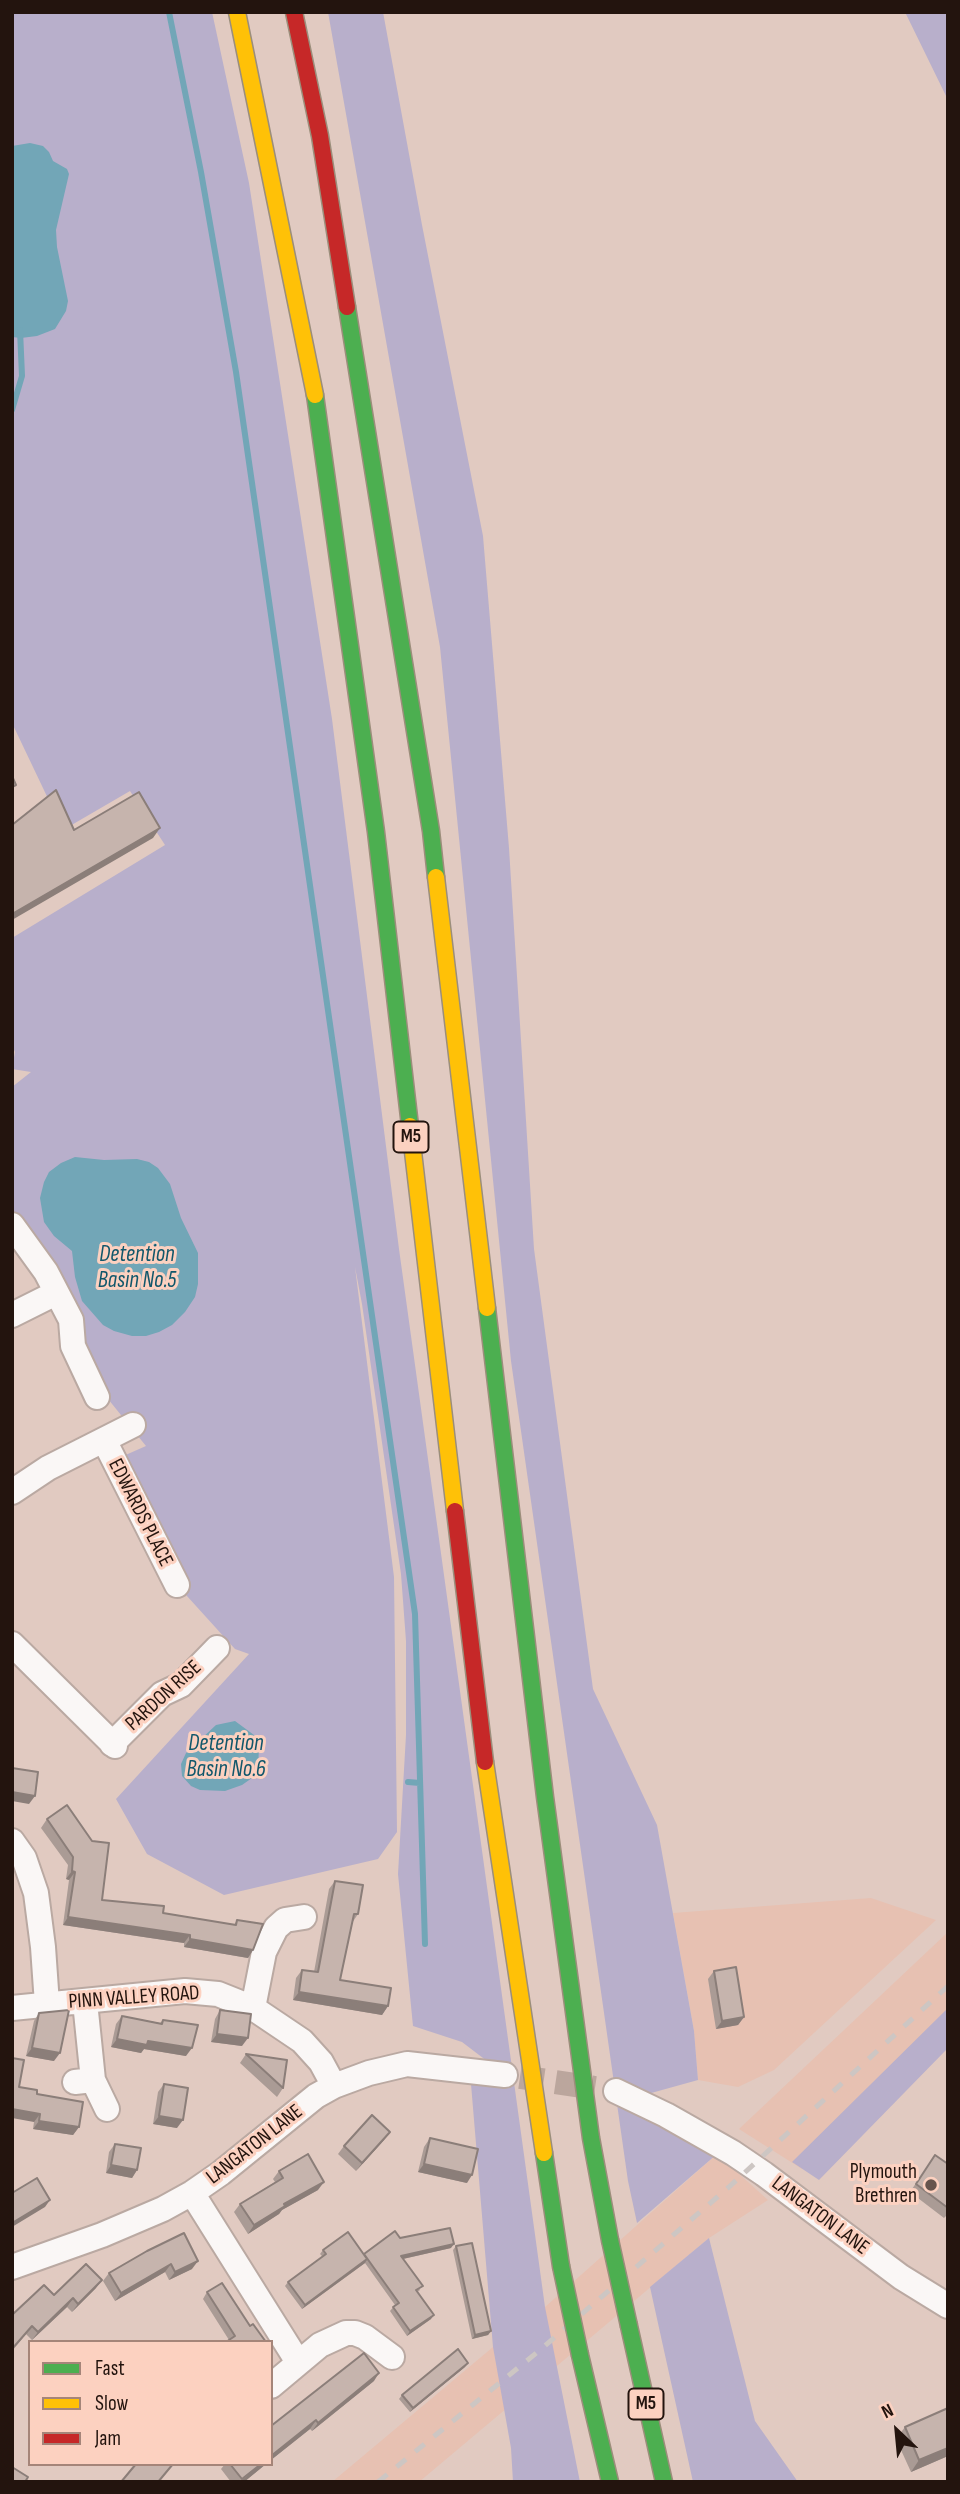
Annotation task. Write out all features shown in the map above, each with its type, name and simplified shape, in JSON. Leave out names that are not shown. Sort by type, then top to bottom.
[{"type":"highway","name":"M5","points":[[237,12],[314,386],[376,832],[483,1747],[561,2266],[610,2482]]},
{"type":"highway","name":"M5","points":[[294,12],[320,136],[432,831],[544,1797],[591,2138],[610,2240],[664,2482]]},
{"type":"street","points":[[12,1225],[37,1257],[71,1320],[73,1346],[97,1397]]},
{"type":"street","points":[[12,1315],[56,1293]]},
{"type":"street","name":"EDWARDS PLACE","points":[[12,1492],[48,1468],[133,1425]]},
{"type":"street","name":"EDWARDS PLACE","points":[[104,1440],[177,1585]]},
{"type":"street","name":"PARDON RISE","points":[[12,1644],[113,1745],[162,1694],[181,1685],[217,1648]]},
{"type":"street","points":[[12,1841],[24,1858],[36,1893],[47,2004]]},
{"type":"street","points":[[253,2008],[264,1952],[276,1928],[285,1920],[304,1917]]},
{"type":"street","name":"PINN VALLEY ROAD","points":[[12,2008],[185,1991],[218,1994],[253,2008],[302,2041],[321,2062],[334,2085]]},
{"type":"street","points":[[85,2001],[84,2081],[107,2109]]},
{"type":"street","name":"LANGATON LANE","points":[[12,2267],[103,2235],[192,2193],[221,2173],[316,2096],[334,2085],[407,2064],[505,2075]]},
{"type":"street","name":"LANGATON LANE","points":[[616,2091],[676,2120],[733,2153],[901,2277],[948,2306]]},
{"type":"street","points":[[192,2193],[298,2362]]},
{"type":"street","points":[[273,2384],[320,2345],[346,2333],[365,2337],[392,2357]]},
{"type":"shaded area","points":[[12,12],[212,12],[249,183],[332,719],[399,1249],[545,2307],[580,2482],[513,2482],[511,2448],[493,2347],[471,2084],[504,2074],[462,2042],[413,2026],[398,1874],[406,1735],[406,1641],[401,1574],[355,1267],[394,1577],[397,1832],[378,1859],[224,1895],[147,1854],[116,1799],[249,1654],[235,1649],[177,1585],[121,1457],[146,1446],[104,1394],[12,1234],[12,1087],[31,1072],[12,1069],[15,1052],[12,1045],[12,938],[165,845],[130,791],[63,830],[12,723]]},
{"type":"shaded area","points":[[328,12],[383,12],[483,536],[509,848],[534,1249],[593,1689],[657,1825],[694,2031],[698,2080],[644,2095],[717,2154],[637,2223],[628,2181],[511,1361],[440,647]]},
{"type":"shaded area","points":[[905,12],[948,12],[948,100]]},
{"type":"shaded area","points":[[871,1898],[936,1920],[774,2070],[738,2087],[698,2080],[694,2031],[673,1913]]},
{"type":"shaded area","points":[[948,1932],[948,2038],[802,2169],[739,2129]]},
{"type":"shaded area","points":[[948,2008],[948,2048],[819,2180],[792,2162]]},
{"type":"shaded area","points":[[717,2154],[768,2200],[709,2238],[419,2482],[332,2482],[493,2347],[545,2307]]},
{"type":"shaded area","points":[[709,2238],[755,2421],[798,2482],[693,2482],[650,2287]]},
{"type":"water","points":[[30,143],[43,146],[53,161],[67,169],[69,174],[56,230],[68,301],[66,311],[55,329],[37,336],[21,338],[12,337],[12,146]]},
{"type":"water","name":"Detention Basin No.5","points":[[75,1157],[137,1159],[149,1162],[158,1168],[170,1184],[181,1218],[198,1253],[198,1284],[195,1297],[185,1312],[172,1325],[159,1332],[132,1336],[103,1325],[82,1301],[75,1277],[72,1251],[54,1236],[44,1222],[40,1198],[44,1182],[49,1172]]},
{"type":"water","name":"Detention Basin No.6","points":[[235,1721],[254,1735],[259,1746],[258,1770],[242,1785],[225,1791],[200,1790],[191,1786],[182,1776],[181,1764],[186,1753],[216,1725]]},
{"type":"building","points":[[56,790],[74,830],[139,792],[160,828],[12,914],[12,825]]},
{"type":"building","points":[[12,1768],[38,1772],[35,1796],[12,1792]]},
{"type":"building","points":[[67,1805],[92,1841],[109,1843],[102,1900],[164,1906],[163,1913],[236,1925],[237,1920],[263,1924],[253,1950],[190,1939],[190,1935],[68,1917],[75,1872],[72,1871],[73,1857],[47,1819]]},
{"type":"building","points":[[335,1881],[363,1885],[340,1980],[391,1988],[388,2006],[299,1992],[302,1970],[318,1972]]},
{"type":"building","points":[[736,1967],[744,2017],[722,2021],[714,1971]]},
{"type":"building","points":[[69,2010],[60,2053],[32,2048],[39,2013]]},
{"type":"building","points":[[220,2010],[251,2014],[248,2038],[217,2034]]},
{"type":"building","points":[[122,2016],[162,2024],[163,2020],[198,2025],[192,2048],[148,2041],[147,2045],[117,2039]]},
{"type":"building","points":[[246,2054],[287,2060],[283,2088]]},
{"type":"building","points":[[12,2058],[24,2060],[19,2087],[37,2090],[37,2094],[83,2102],[79,2127],[39,2121],[40,2114],[12,2109]]},
{"type":"building","points":[[164,2084],[188,2088],[183,2120],[159,2116]]},
{"type":"building","points":[[372,2115],[390,2132],[362,2163],[344,2146]]},
{"type":"building","points":[[430,2138],[478,2149],[472,2175],[424,2164]]},
{"type":"building","points":[[115,2144],[141,2148],[137,2170],[111,2165]]},
{"type":"building","points":[[308,2154],[324,2182],[284,2204],[285,2206],[254,2225],[240,2204],[283,2178],[279,2171]]},
{"type":"building","name":"Plymouth Brethren","points":[[935,2155],[948,2164],[948,2208],[916,2184]]},
{"type":"building","points":[[37,2178],[50,2200],[12,2223],[12,2193]]},
{"type":"building","points":[[450,2228],[454,2244],[401,2256],[423,2286],[416,2290],[434,2315],[410,2331],[393,2307],[399,2303],[364,2254],[395,2231],[400,2238]]},
{"type":"building","points":[[348,2232],[367,2259],[305,2305],[288,2282],[326,2254],[323,2250]]},
{"type":"building","points":[[184,2233],[198,2261],[175,2272],[171,2264],[121,2293],[109,2273]]},
{"type":"building","points":[[472,2243],[491,2331],[475,2335],[456,2246]]},
{"type":"building","points":[[86,2264],[102,2280],[78,2304],[73,2298],[38,2332],[32,2326],[12,2349],[12,2315],[44,2285],[54,2295]]},
{"type":"building","points":[[222,2283],[250,2326],[253,2324],[265,2340],[229,2340],[235,2336],[207,2292]]},
{"type":"building","points":[[458,2349],[468,2363],[413,2408],[402,2395]]},
{"type":"building","points":[[364,2353],[379,2373],[318,2423],[316,2420],[273,2454],[273,2424]]},
{"type":"building","points":[[948,2408],[948,2448],[919,2460],[905,2427]]},
{"type":"building","points":[[134,2466],[171,2466],[158,2482],[121,2482]]},
{"type":"building","points":[[232,2466],[258,2466],[242,2479]]},
{"type":"building","points":[[12,2467],[28,2477],[25,2482],[12,2482]]},
{"type":"waterway","points":[[169,12],[201,172],[236,372],[415,1614],[425,1944]]},
{"type":"waterway","points":[[12,410],[22,376],[20,330]]},
{"type":"waterway","points":[[408,1782],[420,1783]]},
{"type":"tunnel","points":[[520,2077],[595,2088]]},
{"type":"railway","points":[[378,2482],[540,2350],[729,2187],[948,1986]]},
{"type":"traffic: fast","points":[[347,307],[431,831],[436,877]]},
{"type":"traffic: fast","points":[[315,395],[376,832],[410,1126]]},
{"type":"traffic: fast","points":[[487,1308],[545,1797],[591,2138],[610,2240]]},
{"type":"traffic: fast","points":[[544,2153],[561,2266]]},
{"type":"traffic: fast","points":[[610,2240],[629,2326]]},
{"type":"traffic: fast","points":[[561,2266],[580,2355]]},
{"type":"traffic: fast","points":[[629,2326],[664,2482]]},
{"type":"traffic: fast","points":[[580,2355],[610,2482]]},
{"type":"traffic: slow","points":[[237,12],[315,395]]},
{"type":"traffic: slow","points":[[436,877],[487,1308]]},
{"type":"traffic: slow","points":[[410,1126],[455,1511]]},
{"type":"traffic: slow","points":[[485,1762],[544,2153]]},
{"type":"traffic: jam","points":[[294,12],[320,136],[347,307]]},
{"type":"traffic: jam","points":[[455,1511],[485,1762]]},
{"type":"place","name":"Plymouth Brethren","points":[[931,2185]]}]
